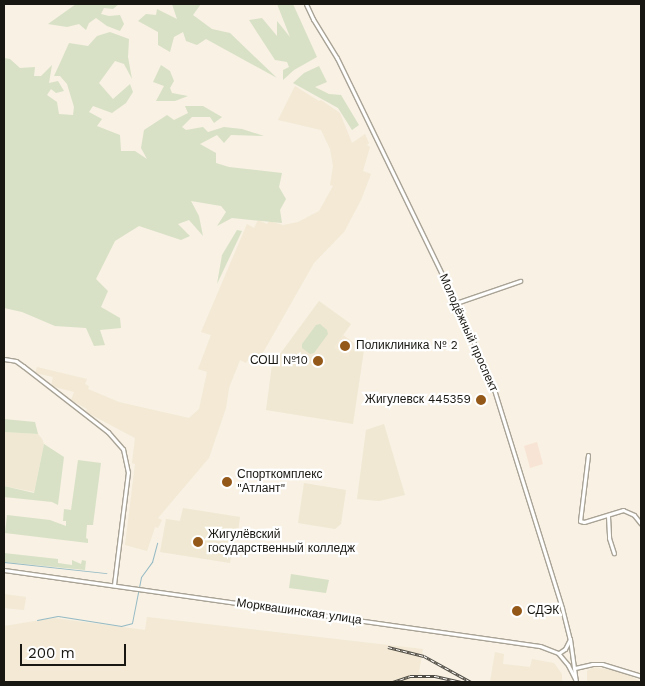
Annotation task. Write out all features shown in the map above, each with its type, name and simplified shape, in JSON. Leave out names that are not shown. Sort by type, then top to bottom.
[{"type":"street","name":"Молодёжный проспект","points":[[306,4],[332,49],[456,303],[495,391],[570,638],[576,682]]},
{"type":"street","points":[[456,303],[520,281]]},
{"type":"street","points":[[4,359],[16,361],[116,438],[125,455],[128,472],[114,585]]},
{"type":"street","points":[[588,455],[580,521],[584,522],[608,516],[623,510],[634,515],[641,524]]},
{"type":"street","points":[[608,516],[610,538],[614,553]]},
{"type":"street","name":"Морквашинская улица","points":[[4,570],[528,644],[558,653]]},
{"type":"street","points":[[570,638],[562,652],[558,653],[568,665],[576,682]]},
{"type":"street","points":[[575,668],[602,664],[641,676]]},
{"type":"shaded area","points":[[295,86],[340,113],[352,143],[365,134],[369,143],[367,145],[370,147],[363,171],[371,174],[361,200],[344,232],[314,263],[256,365],[248,360],[246,363],[240,360],[229,388],[226,408],[209,458],[158,518],[162,520],[158,528],[155,527],[147,551],[125,545],[135,464],[132,463],[135,438],[86,412],[87,409],[71,400],[74,392],[51,386],[53,377],[35,373],[37,367],[87,379],[85,384],[89,386],[88,389],[119,402],[189,418],[199,409],[207,372],[198,369],[211,335],[201,332],[247,224],[254,228],[258,220],[267,224],[269,221],[283,225],[298,222],[319,211],[333,186],[330,185],[333,166],[330,149],[321,130],[278,120]]},
{"type":"shaded area","name":"СОШ №10","points":[[319,301],[351,324],[334,348],[347,357],[357,345],[364,350],[353,424],[266,410],[272,365]]},
{"type":"shaded area","name":"Поликлиника № 2","points":[[343,335],[357,345],[347,358],[334,348]]},
{"type":"shaded area","points":[[384,424],[405,495],[379,501],[357,499],[366,430]]},
{"type":"shaded area","points":[[4,432],[38,434],[42,439],[44,444],[34,492],[4,486]]},
{"type":"shaded area","points":[[537,442],[543,464],[530,468],[524,446]]},
{"type":"shaded area","points":[[304,483],[346,490],[341,524],[335,529],[298,523]]},
{"type":"shaded area","name":"Жигулёвский государственный колледж","points":[[183,508],[240,517],[238,532],[235,531],[230,563],[160,552],[166,519],[180,521]]},
{"type":"shaded area","points":[[4,594],[26,597],[24,610],[4,608]]},
{"type":"shaded area","points":[[147,617],[423,649],[419,672],[427,679],[451,682],[4,682],[4,626],[54,618],[145,630]]},
{"type":"shaded area","points":[[495,652],[504,654],[503,664],[530,667],[532,659],[554,663],[562,674],[562,682],[490,682]]},
{"type":"shaded area","points":[[593,667],[624,672],[641,682],[587,682],[587,671]]},
{"type":"green space","points":[[76,4],[119,4],[113,9],[104,8],[101,14],[109,16],[120,15],[124,24],[120,31],[107,26],[96,18],[89,23],[86,30],[79,24],[67,27],[48,24]]},
{"type":"green space","points":[[172,4],[201,4],[193,15],[212,29],[230,33],[277,78],[206,39],[197,45],[186,41],[183,32],[174,37],[170,52],[158,45],[158,32],[138,21],[146,14],[156,15],[157,9],[177,19]]},
{"type":"green space","points":[[277,4],[293,4],[317,57],[294,70],[283,80],[283,70],[289,67],[287,62],[275,60],[249,20],[262,18],[277,36],[277,21],[290,37]]},
{"type":"green space","points":[[110,32],[129,39],[128,57],[132,79],[124,64],[115,61],[99,83],[113,99],[130,84],[133,92],[126,103],[112,113],[93,106],[89,112],[102,119],[97,126],[120,135],[121,151],[135,151],[147,159],[141,148],[144,130],[167,115],[174,120],[188,113],[185,106],[203,106],[222,117],[214,123],[210,117],[192,117],[182,127],[186,130],[203,127],[208,132],[224,127],[242,129],[264,136],[231,135],[224,143],[217,135],[200,144],[216,153],[216,163],[229,167],[282,173],[279,187],[286,199],[280,210],[282,223],[232,218],[217,226],[226,212],[221,206],[191,201],[199,216],[203,236],[189,220],[178,224],[190,236],[181,240],[139,226],[115,241],[96,279],[108,291],[101,307],[120,318],[121,328],[100,330],[105,345],[94,346],[86,328],[55,326],[22,312],[4,308],[4,58],[10,59],[20,68],[35,67],[34,76],[41,76],[52,65],[49,83],[58,81],[64,91],[56,93],[51,89],[47,95],[57,102],[59,114],[73,115],[74,107],[67,84],[60,76],[54,76],[69,43],[88,46],[97,36]]},
{"type":"green space","points":[[161,65],[170,71],[174,81],[170,88],[172,93],[188,96],[175,101],[156,101],[164,86],[153,82]]},
{"type":"green space","points":[[319,66],[327,82],[315,87],[329,94],[341,95],[359,125],[352,130],[338,108],[293,83],[304,73]]},
{"type":"green space","points":[[237,230],[242,231],[217,284],[222,255]]},
{"type":"green space","points":[[320,324],[327,330],[328,334],[314,353],[310,354],[302,348],[302,344],[316,325]]},
{"type":"green space","points":[[4,419],[35,422],[38,434],[4,432]]},
{"type":"green space","points":[[44,444],[64,457],[58,505],[52,502],[4,497],[4,486],[34,493]]},
{"type":"green space","points":[[78,460],[101,463],[93,525],[87,525],[86,538],[88,543],[5,533],[7,515],[50,520],[66,526],[66,521],[63,521],[64,509],[71,510]]},
{"type":"green space","points":[[4,553],[58,559],[58,563],[72,565],[72,560],[81,564],[82,560],[86,561],[85,570],[4,562]]},
{"type":"green space","points":[[291,574],[329,580],[326,593],[289,588]]},
{"type":"waterway","points":[[37,620],[58,616],[121,626],[132,623],[141,577],[152,562],[157,543]]},
{"type":"waterway","points":[[4,562],[106,573]]},
{"type":"railway","points":[[388,647],[424,656],[471,682]]},
{"type":"railway","points":[[393,682],[410,676],[435,676],[462,682]]},
{"type":"place","name":"Поликлиника № 2","points":[[345,346]]},
{"type":"place","name":"СОШ №10","points":[[318,361]]},
{"type":"place","name":"Жигулевск 445359","points":[[481,400]]},
{"type":"place","name":"Спорткомплекс \"Атлант\"","points":[[227,482]]},
{"type":"place","name":"Жигулёвский государственный колледж","points":[[198,542]]},
{"type":"place","name":"СДЭК","points":[[517,611]]}]
